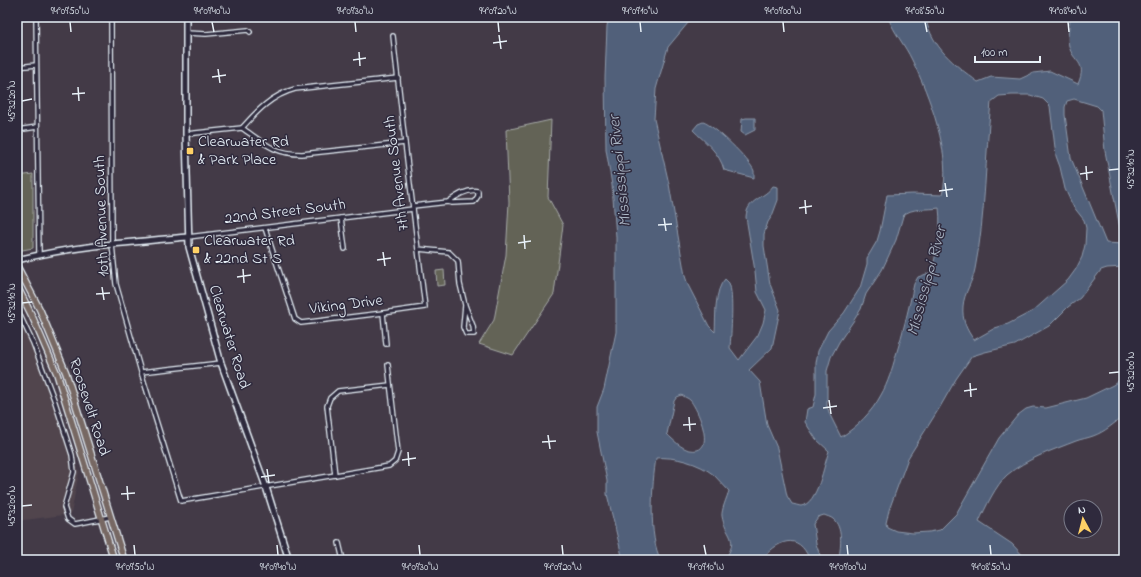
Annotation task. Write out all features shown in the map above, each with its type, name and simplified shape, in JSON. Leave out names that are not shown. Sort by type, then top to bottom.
[{"type":"main road","name":"Roosevelt Road","points":[[17,266],[40,310],[66,373],[124,560]]},
{"type":"main road","name":"Roosevelt Road","points":[[17,286],[32,316],[57,374],[114,560]]},
{"type":"street","points":[[36,17],[39,255]]},
{"type":"street","name":"10th Avenue South","points":[[111,17],[112,244],[116,284],[141,372],[181,500],[266,487]]},
{"type":"street","name":"Clearwater Road","points":[[186,17],[188,237],[193,262],[221,363],[266,487],[289,560]]},
{"type":"street","points":[[186,33],[206,34],[248,30],[250,32]]},
{"type":"street","name":"7th Avenue South","points":[[393,36],[404,143],[425,307]]},
{"type":"street","points":[[17,67],[36,65]]},
{"type":"street","points":[[186,134],[242,128],[269,101],[295,89],[398,78]]},
{"type":"street","points":[[17,130],[37,127]]},
{"type":"street","points":[[242,128],[276,151],[288,154],[302,154],[404,143]]},
{"type":"street","name":"22nd Street South","points":[[17,260],[39,255],[112,244],[266,228],[448,202],[474,202],[478,196],[478,191],[475,190],[466,192],[448,202]]},
{"type":"street","points":[[341,218],[345,249]]},
{"type":"street","name":"Viking Drive","points":[[266,228],[295,319],[301,323],[425,307]]},
{"type":"street","points":[[418,249],[449,252],[458,261],[460,284],[474,334],[466,334],[463,327],[465,305]]},
{"type":"street","name":"Roosevelt Road","points":[[17,310],[33,342],[72,456],[74,472],[64,507],[68,519],[75,524],[102,519]]},
{"type":"street","points":[[383,313],[386,344]]},
{"type":"street","points":[[141,372],[221,363]]},
{"type":"street","points":[[266,487],[388,466],[395,461],[398,452],[388,365]]},
{"type":"street","points":[[335,475],[327,406],[330,398],[338,391],[390,385]]},
{"type":"street","points":[[102,519],[110,517]]},
{"type":"street","points":[[338,543],[343,560]]},
{"type":"shaded area","points":[[17,303],[36,341],[54,391],[79,472],[71,514],[17,521]]},
{"type":"green space","points":[[551,120],[548,197],[563,225],[554,294],[513,355],[479,344],[494,320],[506,255],[509,202],[506,130]]},
{"type":"green space","points":[[33,174],[33,248],[17,251],[17,176]]},
{"type":"green space","points":[[444,270],[445,285],[437,286],[436,271]]},
{"type":"water","name":"Mississippi River","points":[[609,17],[693,17],[668,47],[656,89],[654,119],[669,184],[685,276],[688,285],[709,326],[715,332],[716,304],[719,290],[725,279],[729,283],[732,305],[730,348],[739,360],[758,335],[766,310],[757,292],[746,217],[747,211],[749,206],[773,186],[778,187],[778,200],[764,234],[764,246],[770,284],[780,310],[772,348],[749,370],[760,382],[767,425],[777,448],[787,496],[792,504],[801,506],[807,504],[816,491],[820,483],[829,451],[816,439],[805,422],[807,409],[813,407],[816,394],[816,363],[818,351],[828,331],[844,313],[860,288],[867,264],[867,258],[877,241],[880,231],[887,195],[942,195],[945,180],[942,145],[932,108],[919,74],[888,17],[925,17],[933,38],[939,47],[953,62],[978,82],[991,77],[1020,79],[1033,73],[1050,71],[1078,84],[1081,76],[1081,66],[1071,52],[1068,43],[1068,32],[1071,17],[1124,17],[1124,267],[1107,268],[1101,270],[1080,298],[1068,307],[1049,326],[1015,345],[972,356],[956,379],[908,458],[889,510],[886,523],[887,527],[896,531],[913,533],[940,530],[956,514],[999,438],[1018,415],[1026,409],[1033,407],[1046,408],[1086,398],[1113,385],[1124,377],[1124,416],[1105,430],[1091,437],[1078,440],[1049,451],[1014,469],[1003,479],[988,504],[979,522],[1012,544],[1027,560],[834,560],[810,560],[800,545],[793,542],[787,542],[774,548],[761,560],[724,560],[729,553],[732,542],[722,516],[723,507],[729,491],[714,475],[701,467],[678,459],[656,458],[653,481],[652,510],[654,538],[661,560],[623,560],[607,494],[607,481],[597,432],[597,407],[604,389],[616,332],[616,237],[612,185],[606,149],[605,78],[607,26]],"holes":[[[1030,95],[1043,99],[1050,106],[1056,156],[1065,189],[1073,206],[1084,220],[1086,228],[1085,245],[1082,257],[1068,280],[1033,311],[1008,324],[995,328],[974,340],[965,324],[963,306],[965,296],[974,274],[979,248],[991,102],[999,96]],[[1074,99],[1097,106],[1101,110],[1105,151],[1123,244],[1106,243],[1071,158],[1065,115],[1067,101]],[[939,208],[940,224],[932,272],[918,277],[914,284],[901,338],[888,381],[877,401],[869,413],[853,429],[841,437],[827,406],[827,371],[831,357],[861,309],[866,294],[882,270],[896,240],[903,216],[906,213],[915,210]],[[682,395],[690,400],[697,412],[704,430],[703,446],[698,450],[684,448],[667,434],[674,401],[677,397]],[[824,515],[830,517],[836,522],[840,532],[840,548],[839,557],[834,560],[821,558],[816,544],[813,524],[818,517]]]},
{"type":"water","points":[[755,118],[755,130],[745,135],[741,132],[742,119]]},
{"type":"water","points":[[703,122],[723,136],[739,152],[754,171],[754,178],[724,170],[716,153],[693,130],[698,124]]},
{"type":"place","name":"Clearwater Rd & Park Place","points":[[190,151]]},
{"type":"place","name":"Clearwater Rd & 22nd St S","points":[[196,250]]}]
